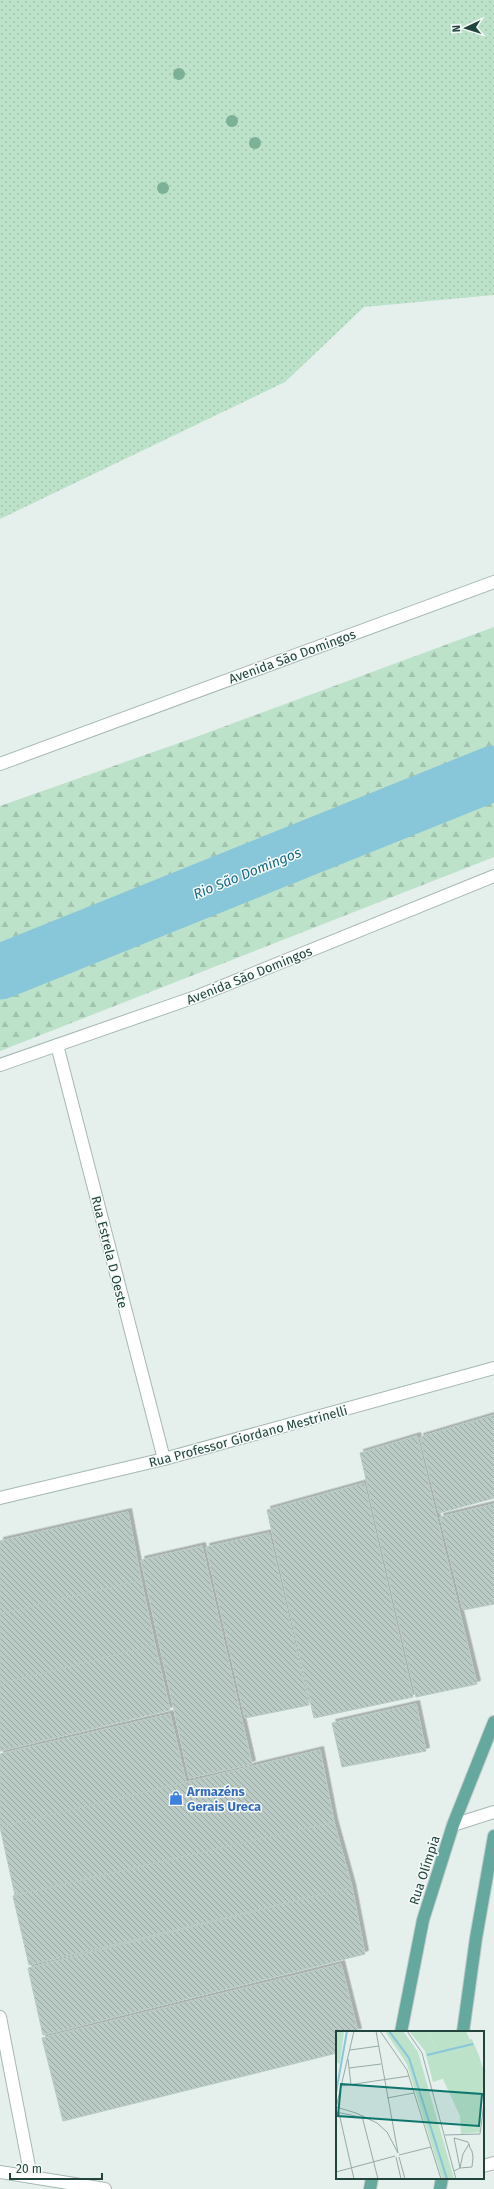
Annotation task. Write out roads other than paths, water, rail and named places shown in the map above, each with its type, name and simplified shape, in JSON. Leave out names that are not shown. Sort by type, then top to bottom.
[{"type":"main road","name":"Rua Olímpia","points":[[401,2031],[423,1920],[453,1825],[494,1722]]},
{"type":"main road","points":[[463,2031],[476,1938],[494,1836]]},
{"type":"main road","points":[[370,2189],[372,2179]]},
{"type":"main road","points":[[440,2189],[442,2179]]},
{"type":"street","name":"Avenida São Domingos","points":[[0,764],[494,582]]},
{"type":"street","name":"Avenida São Domingos","points":[[0,1065],[198,996],[494,876]]},
{"type":"street","name":"Rua Estrela D Oeste","points":[[57,1045],[164,1459]]},
{"type":"street","name":"Rua Professor Giordano Mestrinelli","points":[[0,1498],[164,1459],[494,1368]]},
{"type":"street","points":[[453,1825],[494,1812]]},
{"type":"street","points":[[0,2022],[31,2178]]},
{"type":"street","points":[[484,2166],[494,2163]]},
{"type":"street","points":[[0,2172],[105,2189]]},
{"type":"waterway","name":"Rio São Domingos","points":[[0,972],[494,773]]},
{"type":"place","name":"Armazéns Gerais Ureca","points":[[176,1798]]}]
